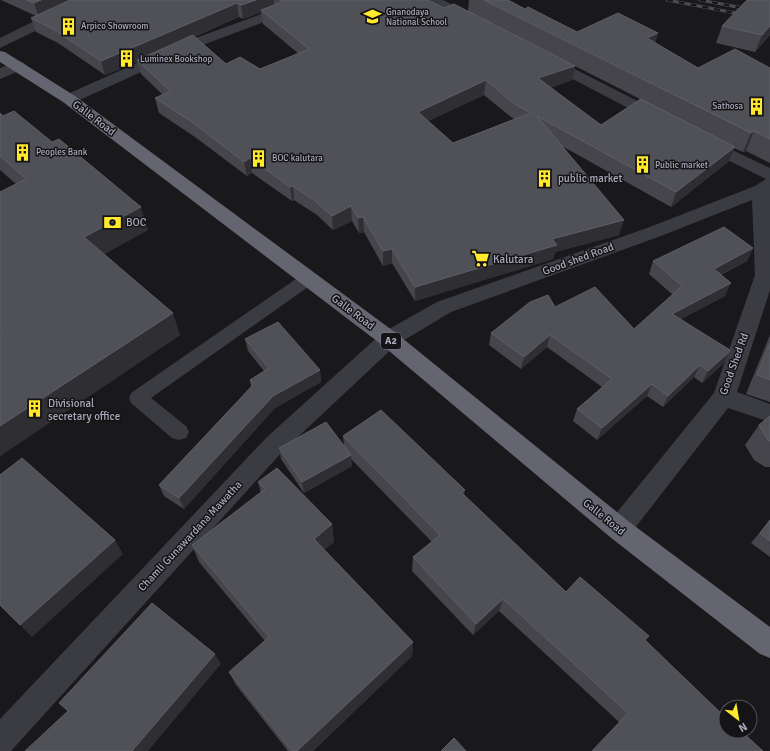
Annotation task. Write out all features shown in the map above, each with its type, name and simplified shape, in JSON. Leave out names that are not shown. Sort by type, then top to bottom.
[{"type":"highway","name":"Galle Road","points":[[0,55],[69,99],[389,339],[619,529],[770,644]]},
{"type":"street","points":[[0,44],[88,0]]},
{"type":"street","points":[[432,0],[488,29]]},
{"type":"street","points":[[69,99],[187,46],[276,13]]},
{"type":"street","points":[[531,51],[671,124]]},
{"type":"street","points":[[0,74],[19,66]]},
{"type":"street","points":[[693,135],[767,183]]},
{"type":"street","name":"Good shed Road","points":[[389,339],[444,307],[654,232],[767,183]]},
{"type":"street","name":"Good Shed Rd","points":[[619,529],[688,440],[724,397],[765,274],[767,183]]},
{"type":"street","name":"Chamli Gunawardana Mawatha","points":[[0,741],[275,444],[389,339]]},
{"type":"street","points":[[724,397],[770,414]]},
{"type":"lane","points":[[179,432],[138,398],[309,278]]},
{"type":"building","points":[[26,0],[41,0],[34,3]]},
{"type":"building","points":[[70,0],[256,0],[241,5],[237,3],[101,61],[53,29],[31,18]]},
{"type":"building","points":[[281,0],[428,0],[444,8],[454,4],[575,66],[538,78],[601,125],[641,99],[735,147],[676,192],[537,116],[624,220],[552,239],[557,245],[415,287],[392,249],[383,251],[363,217],[358,218],[351,206],[332,216],[315,201],[293,186],[290,187],[250,158],[244,162],[192,122],[155,98],[170,91],[137,60],[193,35],[226,64],[240,57],[260,69],[309,49],[261,10],[280,3]],"holes":[[[486,80],[513,103],[531,113],[453,143],[418,112]]]},
{"type":"building","points":[[484,0],[508,0],[525,9],[528,7],[577,32],[618,13],[658,33],[647,38],[698,68],[735,49],[770,68],[770,139],[754,131],[751,133]]},
{"type":"building","points":[[747,0],[770,0],[770,26],[762,35],[722,26]]},
{"type":"building","points":[[14,111],[52,142],[59,139],[141,207],[84,237],[173,313],[0,426],[0,331],[2,330],[0,328],[0,192],[26,179],[0,156],[0,113],[3,116]]},
{"type":"building","points":[[724,227],[753,248],[714,269],[731,283],[672,314],[730,350],[729,352],[708,371],[700,365],[668,396],[652,384],[602,428],[577,409],[612,379],[550,335],[524,357],[491,333],[530,302],[548,295],[555,307],[595,287],[634,329],[682,286],[653,261]]},
{"type":"building","points":[[278,322],[320,370],[273,396],[179,498],[159,485],[253,385],[250,380],[269,368],[245,339]]},
{"type":"building","points":[[770,343],[770,380],[757,375]]},
{"type":"building","points":[[381,410],[465,490],[462,493],[566,592],[580,577],[649,636],[645,640],[718,710],[718,739],[750,739],[763,751],[592,751],[628,713],[503,599],[476,624],[413,557],[440,535],[343,436]]},
{"type":"building","points":[[770,416],[770,441],[759,425]]},
{"type":"building","points":[[326,422],[351,455],[302,482],[279,448]]},
{"type":"building","points":[[22,458],[115,540],[20,625],[0,605],[0,475]]},
{"type":"building","points":[[277,468],[332,524],[314,539],[413,642],[297,751],[292,751],[229,672],[269,637],[192,545],[265,489],[258,482]]},
{"type":"building","points":[[770,520],[770,541],[760,533]]},
{"type":"building","points":[[152,603],[215,654],[132,751],[25,751],[68,711],[59,703]]},
{"type":"building","points":[[454,738],[466,751],[441,751]]},
{"type":"railway","points":[[667,0],[746,15]]},
{"type":"railway","points":[[700,0],[770,13]]},
{"type":"place","name":"Gnanodaya National School","points":[[373,17]]},
{"type":"place","name":"Arpico Showroom","points":[[68,26]]},
{"type":"place","name":"Luminex Bookshop","points":[[127,59]]},
{"type":"place","name":"Sathosa","points":[[756,106]]},
{"type":"place","name":"Peoples Bank","points":[[23,152]]},
{"type":"place","name":"BOC kalutara","points":[[259,158]]},
{"type":"place","name":"Public market","points":[[642,165]]},
{"type":"place","name":"public market","points":[[545,178]]},
{"type":"place","name":"BOC","points":[[113,222]]},
{"type":"place","name":"Kalutara","points":[[480,259]]},
{"type":"place","name":"Divisional secretary office","points":[[35,409]]}]
